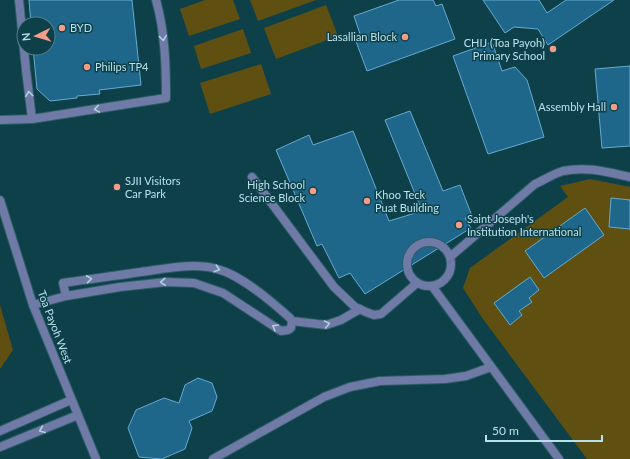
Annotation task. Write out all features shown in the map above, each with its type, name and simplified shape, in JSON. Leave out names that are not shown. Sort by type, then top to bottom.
[{"type":"street","points":[[19,0],[32,119]]},
{"type":"street","points":[[0,120],[32,119],[166,98],[165,54],[160,13],[156,0]]},
{"type":"street","points":[[450,257],[535,184],[548,177],[562,172],[580,169],[592,169],[630,177]]},
{"type":"street","points":[[252,177],[334,287],[356,307],[374,315],[381,314],[417,283]]},
{"type":"street","name":"Toa Payoh West","points":[[0,200],[33,305],[96,459]]},
{"type":"street","points":[[426,242],[440,245],[446,250],[450,257],[451,270],[448,276],[444,281],[432,286],[424,286],[417,283],[408,271],[407,263],[409,256],[419,245],[426,242]]},
{"type":"street","points":[[66,296],[63,283],[164,269],[202,266],[218,269],[259,292],[292,321],[326,325],[341,320],[360,309]]},
{"type":"street","points":[[33,305],[66,296],[120,287],[166,282],[194,283],[223,293],[280,331],[291,328],[292,321]]},
{"type":"street","points":[[432,286],[559,459]]},
{"type":"street","points":[[213,459],[324,397],[350,386],[380,381],[444,379],[466,376],[491,367]]},
{"type":"street","points":[[0,431],[71,400]]},
{"type":"street","points":[[0,447],[78,415]]},
{"type":"shaded area","points":[[205,0],[233,0],[240,19],[189,36],[180,9]]},
{"type":"shaded area","points":[[250,0],[316,0],[258,21]]},
{"type":"shaded area","points":[[326,5],[338,36],[276,59],[264,28]]},
{"type":"shaded area","points":[[243,29],[251,53],[201,69],[194,46]]},
{"type":"shaded area","points":[[261,64],[271,94],[210,114],[200,83]]},
{"type":"shaded area","points":[[590,179],[630,187],[630,459],[587,459],[483,319],[463,288],[470,268],[568,197],[560,186]]},
{"type":"shaded area","points":[[0,305],[13,350],[0,369]]},
{"type":"building","name":"Philips TP4","points":[[29,0],[132,0],[141,85],[99,90],[100,94],[77,96],[77,98],[50,101],[37,89],[34,56],[56,56],[56,16],[30,16]]},
{"type":"building","name":"Lasallian Block","points":[[399,0],[433,0],[436,6],[442,4],[455,39],[367,71],[354,36],[360,34],[354,16]]},
{"type":"building","points":[[483,0],[539,0],[547,13],[566,0],[614,0],[548,45],[538,29],[514,27],[505,33]]},
{"type":"building","points":[[492,42],[502,71],[515,67],[527,80],[544,137],[488,154],[453,56]]},
{"type":"building","name":"Assembly Hall","points":[[630,66],[630,146],[602,148],[595,69]]},
{"type":"building","name":"Khoo Teck Puat Building","points":[[410,111],[443,191],[460,185],[472,216],[465,218],[471,228],[365,294],[350,273],[339,278],[322,244],[317,246],[276,150],[309,135],[313,145],[353,131],[389,221],[422,211],[385,120]]},
{"type":"building","points":[[611,198],[630,200],[630,229],[609,227]]},
{"type":"building","points":[[585,208],[604,235],[544,278],[525,251]]},
{"type":"building","points":[[530,277],[539,290],[529,298],[532,302],[519,311],[522,315],[510,325],[494,303]]},
{"type":"building","points":[[198,378],[212,383],[217,397],[212,411],[189,421],[192,428],[185,449],[162,459],[139,457],[128,428],[136,410],[164,398],[179,403],[185,385]]},
{"type":"place","name":"BYD","points":[[62,28]]},
{"type":"place","name":"Lasallian Block","points":[[405,37]]},
{"type":"place","name":"CHIJ (Toa Payoh) Primary School","points":[[553,49]]},
{"type":"place","name":"Philips TP4","points":[[87,67]]},
{"type":"place","name":"Assembly Hall","points":[[614,107]]},
{"type":"place","name":"SJII Visitors Car Park","points":[[117,187]]},
{"type":"place","name":"High School Science Block","points":[[313,191]]},
{"type":"place","name":"Khoo Teck Puat Building","points":[[367,201]]},
{"type":"place","name":"Saint Joseph's Institution International","points":[[459,225]]}]
